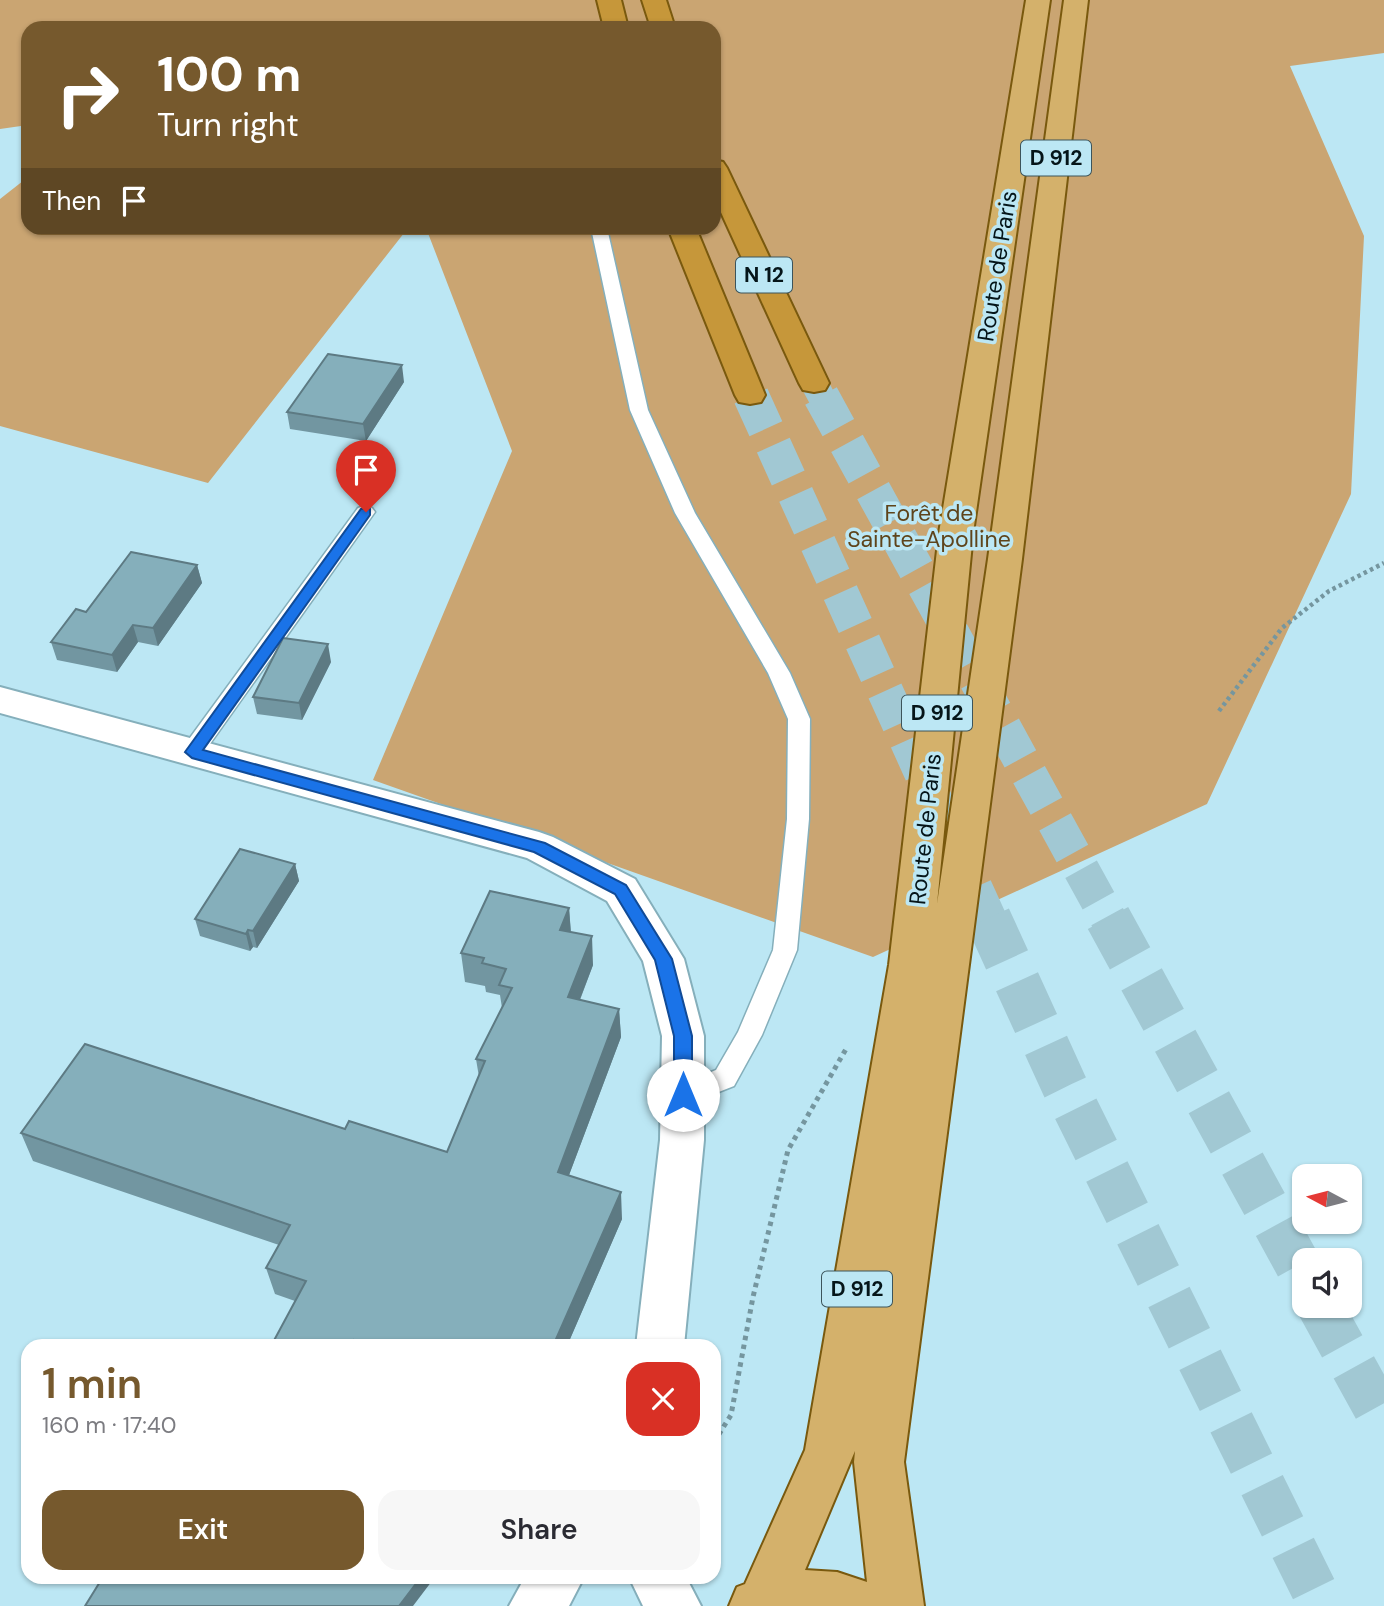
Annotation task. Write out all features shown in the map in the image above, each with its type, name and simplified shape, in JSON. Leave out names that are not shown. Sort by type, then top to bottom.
[{"type":"highway","points":[[609,0],[614,21]]},
{"type":"highway","points":[[654,0],[661,21]]},
{"type":"highway","name":"N 12","points":[[721,183],[814,383]]},
{"type":"highway","name":"N 12","points":[[685,235],[750,395]]},
{"type":"main road","name":"Route de Paris","points":[[760,1604],[830,1451],[910,965],[956,533],[1038,0]]},
{"type":"main road","name":"Route de Paris","points":[[897,1606],[880,1462],[1005,559],[1076,0]]},
{"type":"main road","points":[[760,1604],[810,1596],[861,1606]]},
{"type":"street","points":[[0,700],[539,847],[621,890],[663,959],[683,1036],[682,1140],[661,1339]]},
{"type":"street","points":[[536,1606],[553,1584]]},
{"type":"street","points":[[659,1584],[674,1606]]},
{"type":"lane","points":[[601,235],[639,410],[684,513],[779,673],[799,719],[798,820],[785,950],[749,1035],[725,1078],[683,1095]]},
{"type":"lane","points":[[192,752],[366,512]]},
{"type":"path","points":[[1219,711],[1282,628],[1329,591],[1384,564]]},
{"type":"green space","name":"Forêt de Sainte-Apolline","points":[[0,0],[1384,0],[1384,53],[1290,66],[1364,236],[1351,494],[1207,804],[873,957],[373,780],[512,451],[429,235],[721,235],[721,21],[21,21],[21,126],[0,129]]},
{"type":"green space","points":[[21,182],[21,235],[403,235],[208,483],[0,426],[0,199]]},
{"type":"building","points":[[328,354],[402,365],[363,424],[287,412]]},
{"type":"building","points":[[131,552],[197,565],[153,628],[133,625],[112,655],[51,642],[76,609],[86,612]]},
{"type":"building","points":[[283,638],[328,644],[299,703],[253,697]]},
{"type":"building","points":[[240,849],[295,864],[253,931],[248,930],[246,934],[195,919]]},
{"type":"building","points":[[490,891],[569,908],[560,930],[592,936],[568,997],[619,1009],[558,1172],[621,1192],[556,1339],[275,1339],[306,1281],[266,1268],[290,1225],[21,1133],[85,1044],[345,1129],[349,1121],[447,1152],[485,1061],[476,1059],[512,988],[499,985],[506,969],[482,963],[484,958],[461,953]]},
{"type":"building","points":[[99,1584],[416,1584],[399,1606],[85,1606]]},
{"type":"tunnel","points":[[814,383],[822,398]]},
{"type":"tunnel","points":[[751,396],[989,920]]},
{"type":"tunnel","points":[[821,396],[1109,920]]},
{"type":"tunnel","points":[[988,918],[1065,1087],[1322,1606]]},
{"type":"tunnel","points":[[1108,918],[1292,1254]]},
{"type":"tunnel","points":[[1327,1318],[1384,1422]]},
{"type":"route","points":[[366,512],[192,752],[539,847],[621,890],[663,959],[683,1036],[683,1095]]}]
